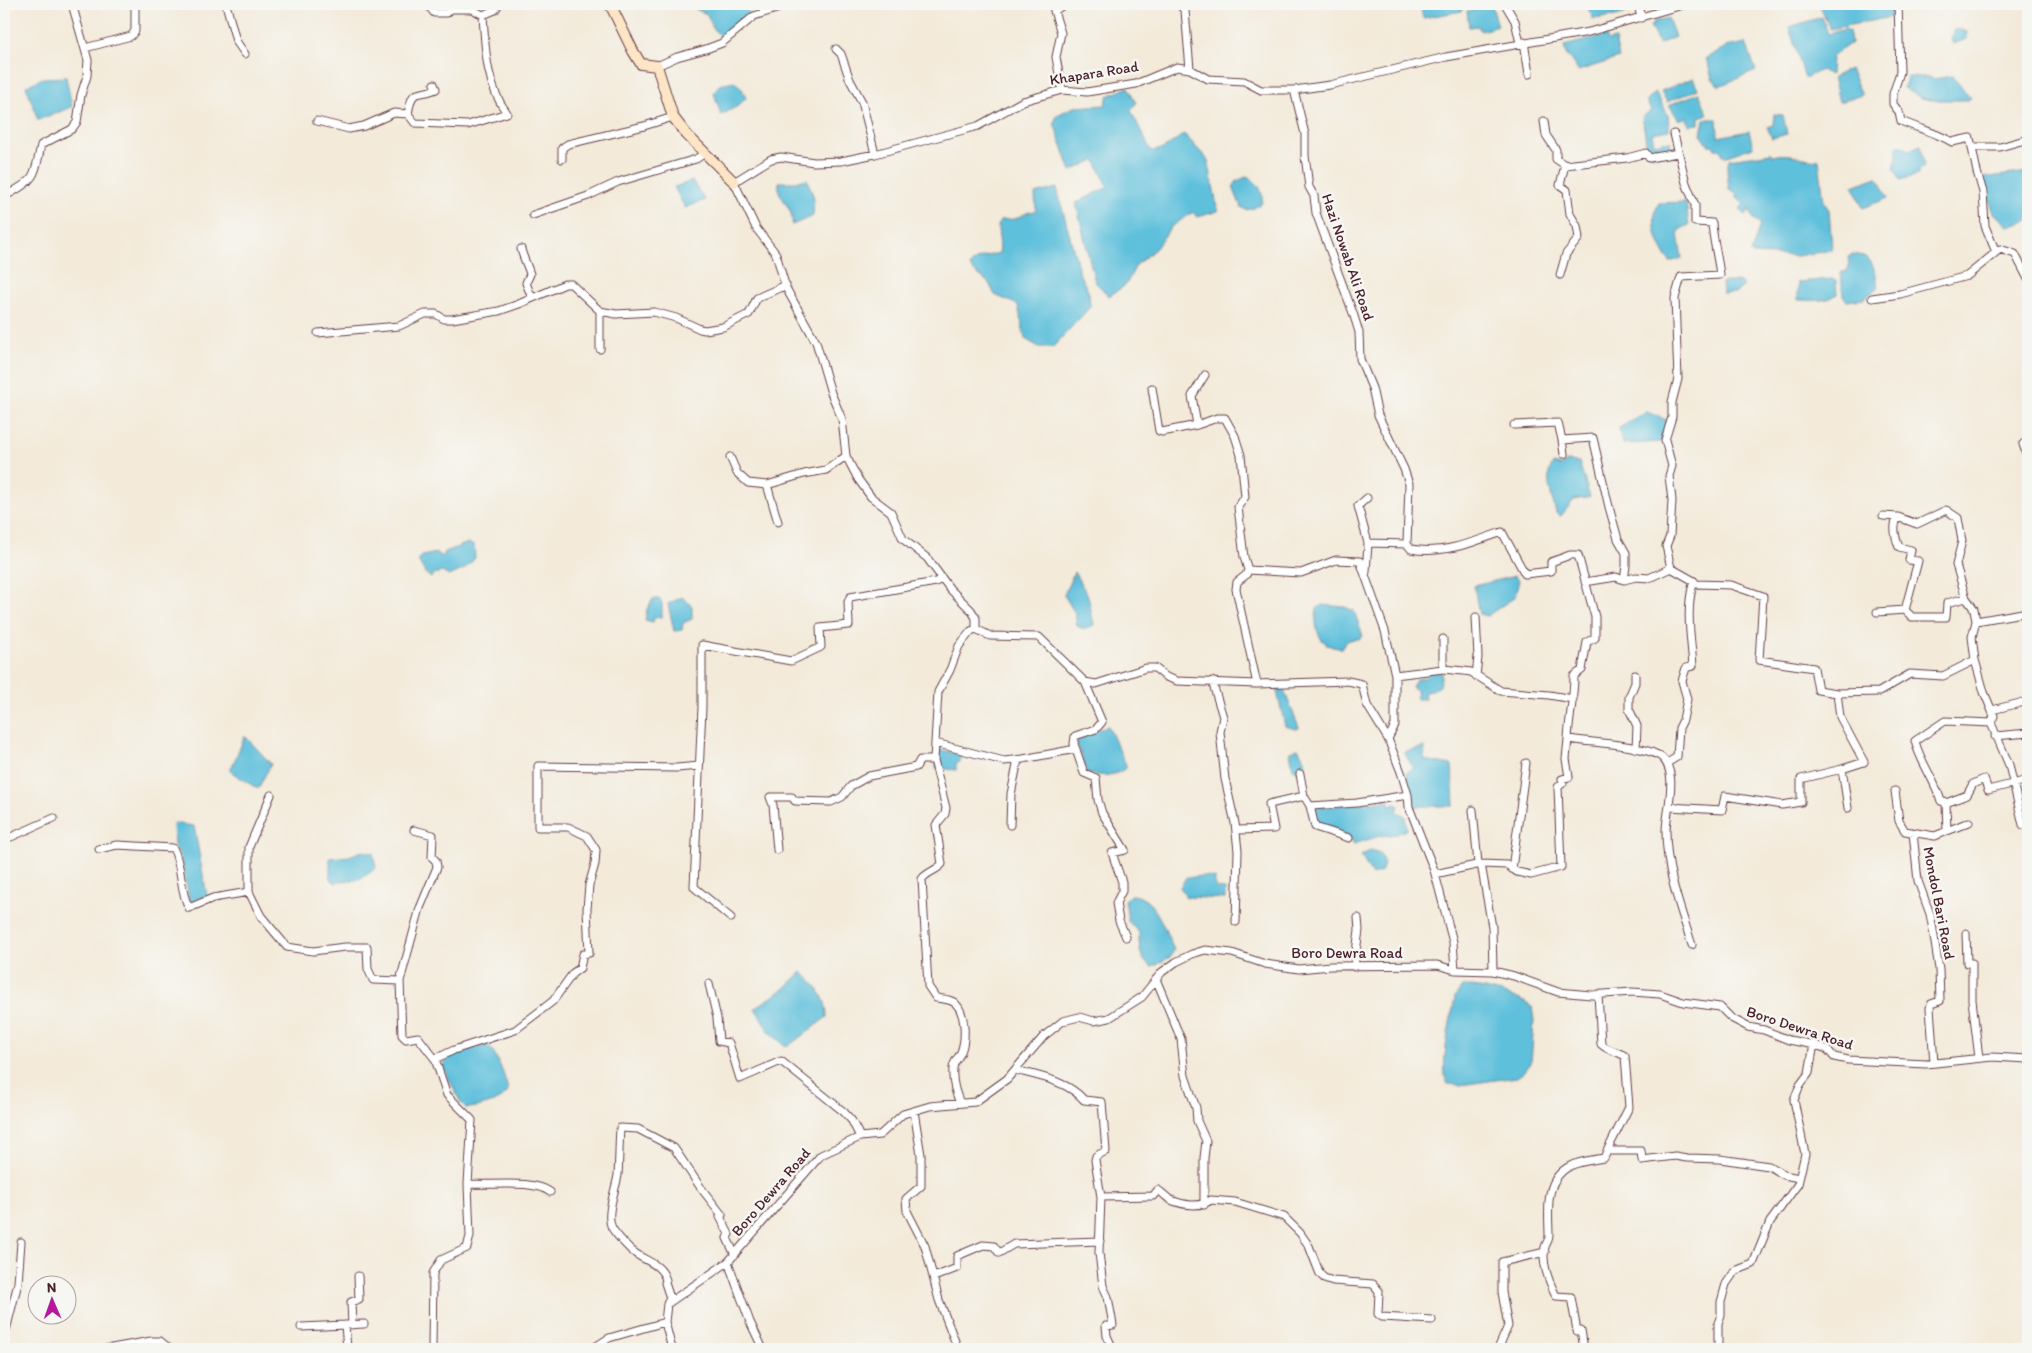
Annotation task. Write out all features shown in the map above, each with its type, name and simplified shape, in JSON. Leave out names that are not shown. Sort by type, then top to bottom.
[{"type":"street","points":[[4,197],[30,181],[36,169],[41,145],[72,129],[77,122],[81,95],[87,76],[88,60],[72,4]]},
{"type":"street","points":[[85,48],[130,36],[134,33],[136,4]]},
{"type":"street","points":[[226,4],[236,41],[246,54]]},
{"type":"street","points":[[415,4],[429,6],[434,12],[447,13],[451,9],[472,9],[483,15]]},
{"type":"street","points":[[483,15],[495,10],[499,4]]},
{"type":"street","points":[[610,4],[641,64],[657,66],[677,57],[722,43],[754,16],[792,4]]},
{"type":"street","points":[[1062,90],[1056,57],[1062,33],[1054,12],[1065,4]]},
{"type":"street","points":[[1179,4],[1185,11],[1190,68],[1208,79],[1244,81],[1261,90],[1294,90],[1330,85],[1446,57],[1589,32],[1686,4]]},
{"type":"street","points":[[1505,4],[1515,21],[1529,74]]},
{"type":"street","points":[[1638,4],[1641,18]]},
{"type":"street","points":[[1898,4],[1900,72],[1893,104],[1899,112],[1900,121],[1935,132],[1952,142],[1970,138],[1983,192],[1985,226],[1996,252]]},
{"type":"street","points":[[317,120],[349,129],[364,126],[394,112],[408,114],[416,123],[468,125],[506,113],[492,83],[484,43],[483,15]]},
{"type":"street","points":[[836,49],[841,54],[850,80],[862,102],[875,154]]},
{"type":"street","points":[[657,66],[673,116],[687,135],[734,182],[756,228],[776,254],[786,285],[822,357],[831,393],[842,419],[846,456],[858,479],[871,497],[891,512],[903,539],[927,558],[941,578],[976,618],[976,629],[958,646],[950,670],[938,692],[934,760],[946,808],[945,814],[936,825],[942,864],[925,874],[922,879],[928,986],[933,996],[955,1003],[962,1017],[963,1047],[952,1068],[954,1088],[960,1103]]},
{"type":"street","name":"Khapara Road","points":[[734,182],[754,168],[772,159],[781,157],[814,162],[841,161],[875,154],[978,126],[1023,101],[1062,90],[1087,92],[1136,84],[1177,67],[1190,68]]},
{"type":"street","points":[[408,114],[410,99],[416,93],[436,90],[434,84]]},
{"type":"street","name":"Hazi Nowab Ali Road","points":[[1294,90],[1305,134],[1305,156],[1309,187],[1314,196],[1316,213],[1359,332],[1360,360],[1372,388],[1378,415],[1404,469],[1409,484],[1407,544]]},
{"type":"street","points":[[562,159],[562,148],[568,144],[644,126],[673,116]]},
{"type":"street","points":[[1544,121],[1546,135],[1556,150],[1556,159],[1565,164],[1627,158],[1646,153],[1649,158],[1678,153]]},
{"type":"street","points":[[1674,134],[1678,153],[1695,205],[1695,222],[1712,223],[1713,244],[1717,250],[1720,275],[1681,277],[1675,298],[1678,378],[1672,402],[1672,417],[1665,440],[1672,466],[1669,476],[1672,500],[1670,536],[1666,546],[1671,568],[1696,584],[1731,585],[1763,596],[1759,660],[1814,668],[1818,690],[1837,693],[1879,692],[1910,674],[1943,676],[1975,660]]},
{"type":"street","points":[[1972,147],[2000,147],[2028,139]]},
{"type":"street","points":[[533,215],[588,196],[618,182],[696,158],[705,153]]},
{"type":"street","points":[[1560,275],[1566,254],[1578,238],[1577,226],[1570,214],[1567,190],[1560,185],[1565,164]]},
{"type":"street","points":[[520,249],[522,258],[530,270],[526,283],[532,298]]},
{"type":"street","points":[[1872,298],[1900,294],[1967,276],[2000,249],[2015,254],[2028,279]]},
{"type":"street","points":[[318,333],[399,326],[425,314],[436,314],[444,320],[499,311],[565,284],[571,284],[600,311],[616,314],[654,312],[676,318],[705,330],[723,327],[746,316],[749,314],[757,298],[786,285]]},
{"type":"street","points":[[600,311],[600,349]]},
{"type":"street","points":[[1196,424],[1192,396],[1205,375]]},
{"type":"street","points":[[1152,388],[1159,431],[1162,432],[1217,418],[1225,418],[1235,436],[1241,455],[1245,497],[1238,507],[1244,558],[1248,570],[1246,575],[1237,582],[1236,589],[1257,684]]},
{"type":"street","points":[[1514,425],[1558,423],[1564,454]]},
{"type":"street","points":[[1562,440],[1593,438],[1618,539],[1626,553],[1624,580]]},
{"type":"street","points":[[2028,441],[2023,444],[2028,459]]},
{"type":"street","points":[[730,457],[737,473],[748,483],[767,485],[804,474],[826,470],[846,456]]},
{"type":"street","points":[[767,485],[778,522]]},
{"type":"street","points":[[1366,578],[1368,543],[1358,506],[1368,498]]},
{"type":"street","points":[[1884,516],[1898,517],[1917,524],[1946,510],[1958,518],[1962,541],[1956,565],[1966,598],[1974,609],[1976,621],[1972,638],[1975,660],[1984,692],[1994,716],[1991,723],[1995,736],[2009,765],[2023,825],[2028,826]]},
{"type":"street","points":[[1898,517],[1894,522],[1895,538],[1899,547],[1911,550],[1908,560],[1918,561],[1905,610]]},
{"type":"street","points":[[1368,543],[1407,544],[1411,549],[1423,552],[1449,548],[1502,532],[1526,574],[1551,571],[1551,562],[1570,555],[1578,555],[1595,617],[1595,638],[1587,642],[1582,659],[1582,670],[1574,676],[1573,699],[1568,720],[1566,759],[1569,777],[1562,778],[1563,783],[1558,788],[1561,867],[1531,875],[1517,872],[1507,865],[1479,864],[1434,874]]},
{"type":"street","points":[[1248,570],[1301,574],[1336,560],[1360,561],[1385,631],[1395,675],[1395,725],[1388,739]]},
{"type":"street","points":[[1584,582],[1616,577],[1624,580],[1636,577],[1649,578],[1671,568]]},
{"type":"street","points":[[731,918],[694,887],[702,707],[702,645],[791,661],[821,647],[820,628],[849,625],[848,602],[850,598],[936,582],[941,578]]},
{"type":"street","points":[[1667,763],[1677,757],[1679,728],[1684,720],[1687,698],[1682,681],[1686,668],[1693,666],[1688,621],[1690,595],[1694,581]]},
{"type":"street","points":[[1877,612],[1905,610],[1912,617],[1946,617],[1947,602],[1966,598]]},
{"type":"street","points":[[1976,621],[2028,612]]},
{"type":"street","points":[[1476,617],[1478,657],[1476,676]]},
{"type":"street","points":[[976,629],[990,636],[1039,637],[1085,682],[1102,722],[1096,729],[1076,736],[1074,744],[1084,773],[1096,778],[1098,800],[1102,812],[1125,850],[1112,854],[1122,882],[1122,891],[1116,903],[1119,921],[1126,937]]},
{"type":"street","points":[[1443,639],[1443,669]]},
{"type":"street","points":[[1085,682],[1096,684],[1146,668],[1155,668],[1166,677],[1177,681],[1257,684],[1348,680],[1362,684],[1366,705],[1388,739],[1408,795],[1409,807],[1434,874],[1453,942],[1455,970]]},
{"type":"street","points":[[1395,675],[1443,669],[1464,671],[1501,691],[1573,699]]},
{"type":"street","points":[[1635,675],[1635,683],[1629,697],[1629,710],[1637,726],[1636,749]]},
{"type":"street","points":[[1212,681],[1223,717],[1220,732],[1225,779],[1236,830],[1238,851],[1236,922]]},
{"type":"street","points":[[1669,807],[1722,810],[1725,796],[1782,805],[1801,802],[1801,779],[1864,762],[1840,717],[1837,693]]},
{"type":"street","points":[[1992,710],[2028,701]]},
{"type":"street","points":[[1991,723],[1945,721],[1915,741],[1936,785],[1941,801],[1946,803],[1967,795],[1973,784],[1984,779],[1988,790],[2028,780]]},
{"type":"street","points":[[1995,736],[2028,733]]},
{"type":"street","points":[[1568,739],[1636,749],[1658,755],[1667,763],[1671,793],[1666,829],[1668,866],[1692,946]]},
{"type":"street","points":[[935,744],[1004,761],[1076,749]]},
{"type":"street","points":[[777,850],[774,805],[770,797],[792,797],[796,801],[831,802],[842,797],[851,786],[869,776],[916,767],[920,760],[934,760]]},
{"type":"street","points":[[1010,825],[1011,794],[1018,760]]},
{"type":"street","points":[[1512,869],[1526,763]]},
{"type":"street","points":[[434,1059],[454,1050],[515,1030],[553,1002],[573,973],[580,968],[583,954],[589,953],[587,909],[589,884],[595,864],[596,850],[586,836],[568,827],[538,826],[538,766],[676,768],[699,766]]},
{"type":"street","points":[[1842,769],[1848,808]]},
{"type":"street","points":[[1300,774],[1304,796],[1310,806],[1315,828],[1349,838]]},
{"type":"street","points":[[1895,791],[1902,828],[1913,833],[1935,836],[1969,822]]},
{"type":"street","points":[[271,795],[249,847],[249,892],[261,916],[287,947],[314,950],[367,947],[368,969],[373,980],[400,981]]},
{"type":"street","points":[[1310,806],[1357,803],[1408,795]]},
{"type":"street","points":[[1236,830],[1274,829],[1269,804],[1304,796]]},
{"type":"street","points":[[1946,803],[1947,831]]},
{"type":"street","points":[[1473,810],[1479,864],[1492,927],[1493,971]]},
{"type":"street","points":[[4,837],[11,837],[54,818]]},
{"type":"street","points":[[414,830],[433,835],[432,857],[436,861],[437,867],[420,908],[400,981],[402,1034],[406,1039],[418,1037],[434,1059],[447,1095],[472,1120],[468,1184],[470,1236],[464,1251],[441,1260],[433,1272],[432,1349]]},
{"type":"street","name":"Mondol Bari Road","points":[[1913,833],[1918,881],[1930,914],[1938,960],[1940,1001],[1931,1004],[1930,1008],[1934,1063]]},
{"type":"street","points":[[98,849],[116,845],[173,848],[178,858],[185,901],[189,908],[213,898],[249,892]]},
{"type":"street","points":[[1354,967],[1359,930],[1358,918]]},
{"type":"street","points":[[1966,933],[1967,963],[1972,963],[1972,1000],[1979,1058]]},
{"type":"street","name":"Boro Dewra Road","points":[[666,1304],[728,1262],[820,1155],[860,1137],[880,1135],[903,1114],[930,1106],[975,1102],[1007,1079],[1044,1036],[1063,1021],[1079,1017],[1094,1021],[1109,1018],[1142,996],[1156,979],[1176,962],[1205,950],[1232,953],[1265,964],[1299,969],[1330,966],[1437,965],[1455,970],[1493,971],[1514,976],[1558,992],[1660,994],[1684,1002],[1711,1004],[1720,1007],[1731,1018],[1748,1027],[1764,1030],[1789,1040],[1814,1044],[1827,1049],[1834,1057],[1848,1060],[1934,1063],[1992,1057],[2028,1059]]},
{"type":"street","points":[[1156,979],[1181,1040],[1185,1076],[1196,1108],[1197,1120],[1206,1141],[1204,1205]]},
{"type":"street","points":[[709,984],[717,1018],[719,1041],[729,1043],[740,1079],[781,1061],[844,1112],[852,1121],[860,1137]]},
{"type":"street","points":[[1584,1349],[1581,1330],[1577,1331],[1571,1297],[1556,1296],[1546,1269],[1544,1252],[1549,1240],[1548,1203],[1550,1189],[1557,1178],[1569,1166],[1604,1158],[1629,1107],[1625,1056],[1606,1049],[1601,1044],[1598,994]]},
{"type":"street","points":[[1718,1349],[1718,1323],[1726,1284],[1735,1271],[1752,1264],[1770,1222],[1798,1184],[1805,1154],[1794,1100],[1800,1085],[1810,1073],[1814,1044]]},
{"type":"street","points":[[1014,1070],[1052,1080],[1080,1094],[1084,1100],[1102,1102],[1106,1151],[1096,1156],[1095,1160],[1101,1197],[1099,1253],[1103,1286],[1108,1297],[1113,1325],[1106,1326],[1107,1336],[1113,1349]]},
{"type":"street","points":[[914,1111],[922,1168],[920,1186],[906,1200],[907,1211],[925,1246],[939,1300],[958,1349]]},
{"type":"street","points":[[672,1349],[665,1322],[666,1304],[670,1298],[664,1284],[666,1280],[663,1271],[629,1248],[612,1228],[611,1210],[617,1184],[620,1128],[638,1128],[674,1148],[722,1215],[720,1217],[729,1234],[727,1238],[735,1255]]},
{"type":"street","points":[[1607,1152],[1641,1151],[1642,1160],[1675,1156],[1720,1159],[1769,1166],[1784,1175],[1799,1178]]},
{"type":"street","points":[[468,1184],[526,1185],[550,1192]]},
{"type":"street","points":[[1101,1197],[1153,1196],[1158,1190],[1170,1200],[1195,1205],[1204,1205],[1211,1200],[1235,1202],[1284,1217],[1300,1233],[1309,1246],[1320,1274],[1324,1278],[1333,1281],[1373,1284],[1379,1291],[1378,1314],[1382,1317],[1432,1320]]},
{"type":"street","points":[[934,1277],[957,1268],[957,1256],[983,1245],[994,1246],[999,1253],[1014,1244],[1100,1241]]},
{"type":"street","points":[[4,1338],[18,1283],[21,1242]]},
{"type":"street","points":[[1498,1349],[1508,1326],[1502,1292],[1502,1262],[1544,1252]]},
{"type":"street","points":[[728,1262],[750,1322],[763,1349]]},
{"type":"street","points":[[347,1349],[351,1302],[359,1298],[358,1276]]},
{"type":"street","points":[[592,1349],[609,1338],[665,1322]]},
{"type":"street","points":[[301,1327],[364,1324]]},
{"type":"street","points":[[106,1349],[160,1341],[170,1349]]},
{"type":"water","points":[[697,4],[746,4],[749,14],[729,33],[721,36],[713,29],[707,14],[697,10]]},
{"type":"water","points":[[1420,4],[1462,4],[1462,11],[1423,18]]},
{"type":"water","points":[[1586,4],[1636,5],[1622,15],[1593,19]]},
{"type":"water","points":[[1819,4],[1896,4],[1896,9],[1891,17],[1830,29]]},
{"type":"water","points":[[1492,6],[1498,26],[1481,31],[1478,26],[1469,27],[1467,11]]},
{"type":"water","points":[[1822,17],[1828,34],[1845,29],[1849,31],[1851,43],[1832,56],[1831,75],[1821,70],[1805,78],[1789,27]]},
{"type":"water","points":[[1668,18],[1675,37],[1659,44],[1650,26],[1654,24],[1653,22]]},
{"type":"water","points":[[1955,30],[1967,32],[1967,39],[1953,44],[1951,39]]},
{"type":"water","points":[[1606,35],[1608,41],[1615,39],[1619,58],[1578,71],[1568,56],[1566,56],[1564,46]]},
{"type":"water","points":[[1746,43],[1756,71],[1719,86],[1712,78],[1706,58],[1726,47]]},
{"type":"water","points":[[1850,69],[1862,95],[1839,102],[1833,77]]},
{"type":"water","points":[[1952,76],[1971,98],[1967,100],[1930,100],[1921,98],[1903,88],[1908,77],[1929,77],[1933,79]]},
{"type":"water","points":[[66,77],[72,107],[38,120],[26,86],[43,78]]},
{"type":"water","points":[[1693,78],[1698,89],[1667,102],[1661,91]]},
{"type":"water","points":[[734,82],[741,87],[746,98],[738,106],[721,115],[714,93],[719,85]]},
{"type":"water","points":[[1128,87],[1136,103],[1131,111],[1151,151],[1163,149],[1184,134],[1208,160],[1218,211],[1197,217],[1193,212],[1171,227],[1156,248],[1136,265],[1126,285],[1109,296],[1095,282],[1076,203],[1108,187],[1095,160],[1071,171],[1054,123],[1057,115],[1074,107],[1105,105],[1108,96]]},
{"type":"water","points":[[1656,93],[1668,115],[1669,130],[1652,133],[1654,144],[1670,141],[1672,152],[1653,156],[1648,153],[1642,117],[1651,111],[1646,100]]},
{"type":"water","points":[[1699,93],[1708,114],[1699,117],[1699,124],[1689,125],[1687,117],[1679,120],[1669,105]]},
{"type":"water","points":[[1774,114],[1783,115],[1787,134],[1772,138],[1767,127],[1773,125]]},
{"type":"water","points":[[1704,119],[1717,119],[1718,137],[1749,131],[1753,147],[1724,157],[1720,149],[1715,149],[1713,145],[1708,145],[1701,134]]},
{"type":"water","points":[[1900,145],[1909,150],[1921,145],[1924,166],[1918,171],[1918,175],[1900,180],[1894,168],[1897,147]]},
{"type":"water","points":[[1772,153],[1773,156],[1791,155],[1819,160],[1824,202],[1829,210],[1832,250],[1797,256],[1751,254],[1760,224],[1754,219],[1749,209],[1746,216],[1740,208],[1744,204],[1737,198],[1737,193],[1729,189],[1727,170],[1729,159]]},
{"type":"water","points":[[2028,172],[2028,220],[2009,227],[1994,213],[1982,178]]},
{"type":"water","points":[[1246,177],[1256,183],[1261,190],[1262,203],[1246,210],[1241,207],[1233,187],[1237,181]]},
{"type":"water","points":[[1877,177],[1888,198],[1863,208],[1853,186]]},
{"type":"water","points":[[807,179],[814,198],[813,216],[792,225],[790,212],[779,193],[779,182],[795,182]]},
{"type":"water","points":[[692,181],[705,200],[685,208],[674,187]]},
{"type":"water","points":[[1057,188],[1080,275],[1089,293],[1090,307],[1053,347],[1039,347],[1025,339],[1018,305],[995,295],[989,283],[970,268],[971,264],[977,259],[999,253],[998,228],[1000,220],[1015,219],[1029,212],[1036,211],[1035,194]]},
{"type":"water","points":[[1686,202],[1689,225],[1681,229],[1678,234],[1682,258],[1670,262],[1656,234],[1656,210],[1659,203]]},
{"type":"water","points":[[1853,254],[1869,259],[1877,277],[1877,289],[1863,299],[1847,301],[1843,295],[1841,272],[1848,271],[1849,255]]},
{"type":"water","points":[[1832,279],[1836,281],[1837,294],[1833,297],[1819,300],[1798,300],[1798,282]]},
{"type":"water","points":[[1722,282],[1739,282],[1744,286],[1735,293],[1723,294]]},
{"type":"water","points":[[1647,412],[1669,421],[1662,442],[1622,444],[1619,428]]},
{"type":"water","points":[[1567,461],[1579,462],[1590,497],[1574,500],[1561,516],[1556,513],[1549,475],[1553,464],[1561,466]]},
{"type":"water","points":[[468,543],[474,546],[475,558],[465,569],[449,576],[442,572],[433,574],[431,578],[425,573],[418,560],[422,556],[437,553],[443,557],[445,552]]},
{"type":"water","points":[[1074,572],[1088,596],[1094,625],[1084,629],[1077,626],[1075,613],[1064,595]]},
{"type":"water","points":[[1515,576],[1519,580],[1515,597],[1487,616],[1479,614],[1474,586]]},
{"type":"water","points":[[682,597],[692,606],[692,619],[683,623],[682,630],[674,631],[668,604]]},
{"type":"water","points":[[653,599],[659,599],[662,603],[662,617],[654,618],[653,622],[645,620],[647,609]]},
{"type":"water","points":[[1322,605],[1345,607],[1354,611],[1363,636],[1359,639],[1349,640],[1342,648],[1328,645],[1319,636],[1317,630],[1317,609]]},
{"type":"water","points":[[1434,671],[1442,673],[1439,687],[1424,693],[1425,699],[1417,699],[1416,690],[1412,687],[1416,679],[1425,678],[1428,673]]},
{"type":"water","points":[[1276,687],[1283,687],[1299,728],[1285,726]]},
{"type":"water","points":[[1108,726],[1127,767],[1118,773],[1109,775],[1088,774],[1076,741],[1083,736]]},
{"type":"water","points":[[245,736],[271,764],[258,789],[230,771]]},
{"type":"water","points":[[1425,747],[1424,760],[1452,765],[1454,806],[1422,806],[1415,808],[1406,773],[1413,768],[1404,752]]},
{"type":"water","points":[[1298,748],[1306,763],[1305,770],[1299,773],[1293,768],[1290,752]]},
{"type":"water","points":[[937,749],[955,753],[957,751],[961,752],[960,762],[956,763],[956,770],[936,768]]},
{"type":"water","points":[[1389,800],[1390,807],[1395,804],[1399,806],[1397,812],[1405,816],[1407,829],[1397,834],[1380,836],[1354,844],[1350,837],[1317,827],[1311,808]]},
{"type":"water","points":[[173,823],[194,826],[207,896],[190,902],[180,855],[174,846]]},
{"type":"water","points":[[1371,850],[1380,853],[1384,864],[1381,872],[1372,875],[1361,856]]},
{"type":"water","points":[[362,851],[373,853],[376,868],[366,876],[356,879],[336,883],[330,879],[330,858],[349,856]]},
{"type":"water","points":[[1203,876],[1215,878],[1215,888],[1225,889],[1225,899],[1186,897],[1180,887],[1186,878]]},
{"type":"water","points":[[1130,895],[1139,897],[1153,907],[1163,924],[1174,950],[1170,957],[1153,967],[1148,965],[1142,957],[1139,933],[1128,921],[1125,900]]},
{"type":"water","points":[[802,972],[823,997],[827,1017],[787,1047],[770,1033],[755,1008],[784,989]]},
{"type":"water","points":[[1466,986],[1509,995],[1532,1007],[1534,1021],[1531,1063],[1517,1077],[1460,1085],[1448,1084],[1444,1068],[1449,1029],[1455,997],[1461,988]]},
{"type":"water","points":[[477,1046],[486,1046],[492,1050],[501,1068],[508,1092],[500,1099],[488,1104],[466,1108],[461,1103],[443,1067],[447,1056]]}]
